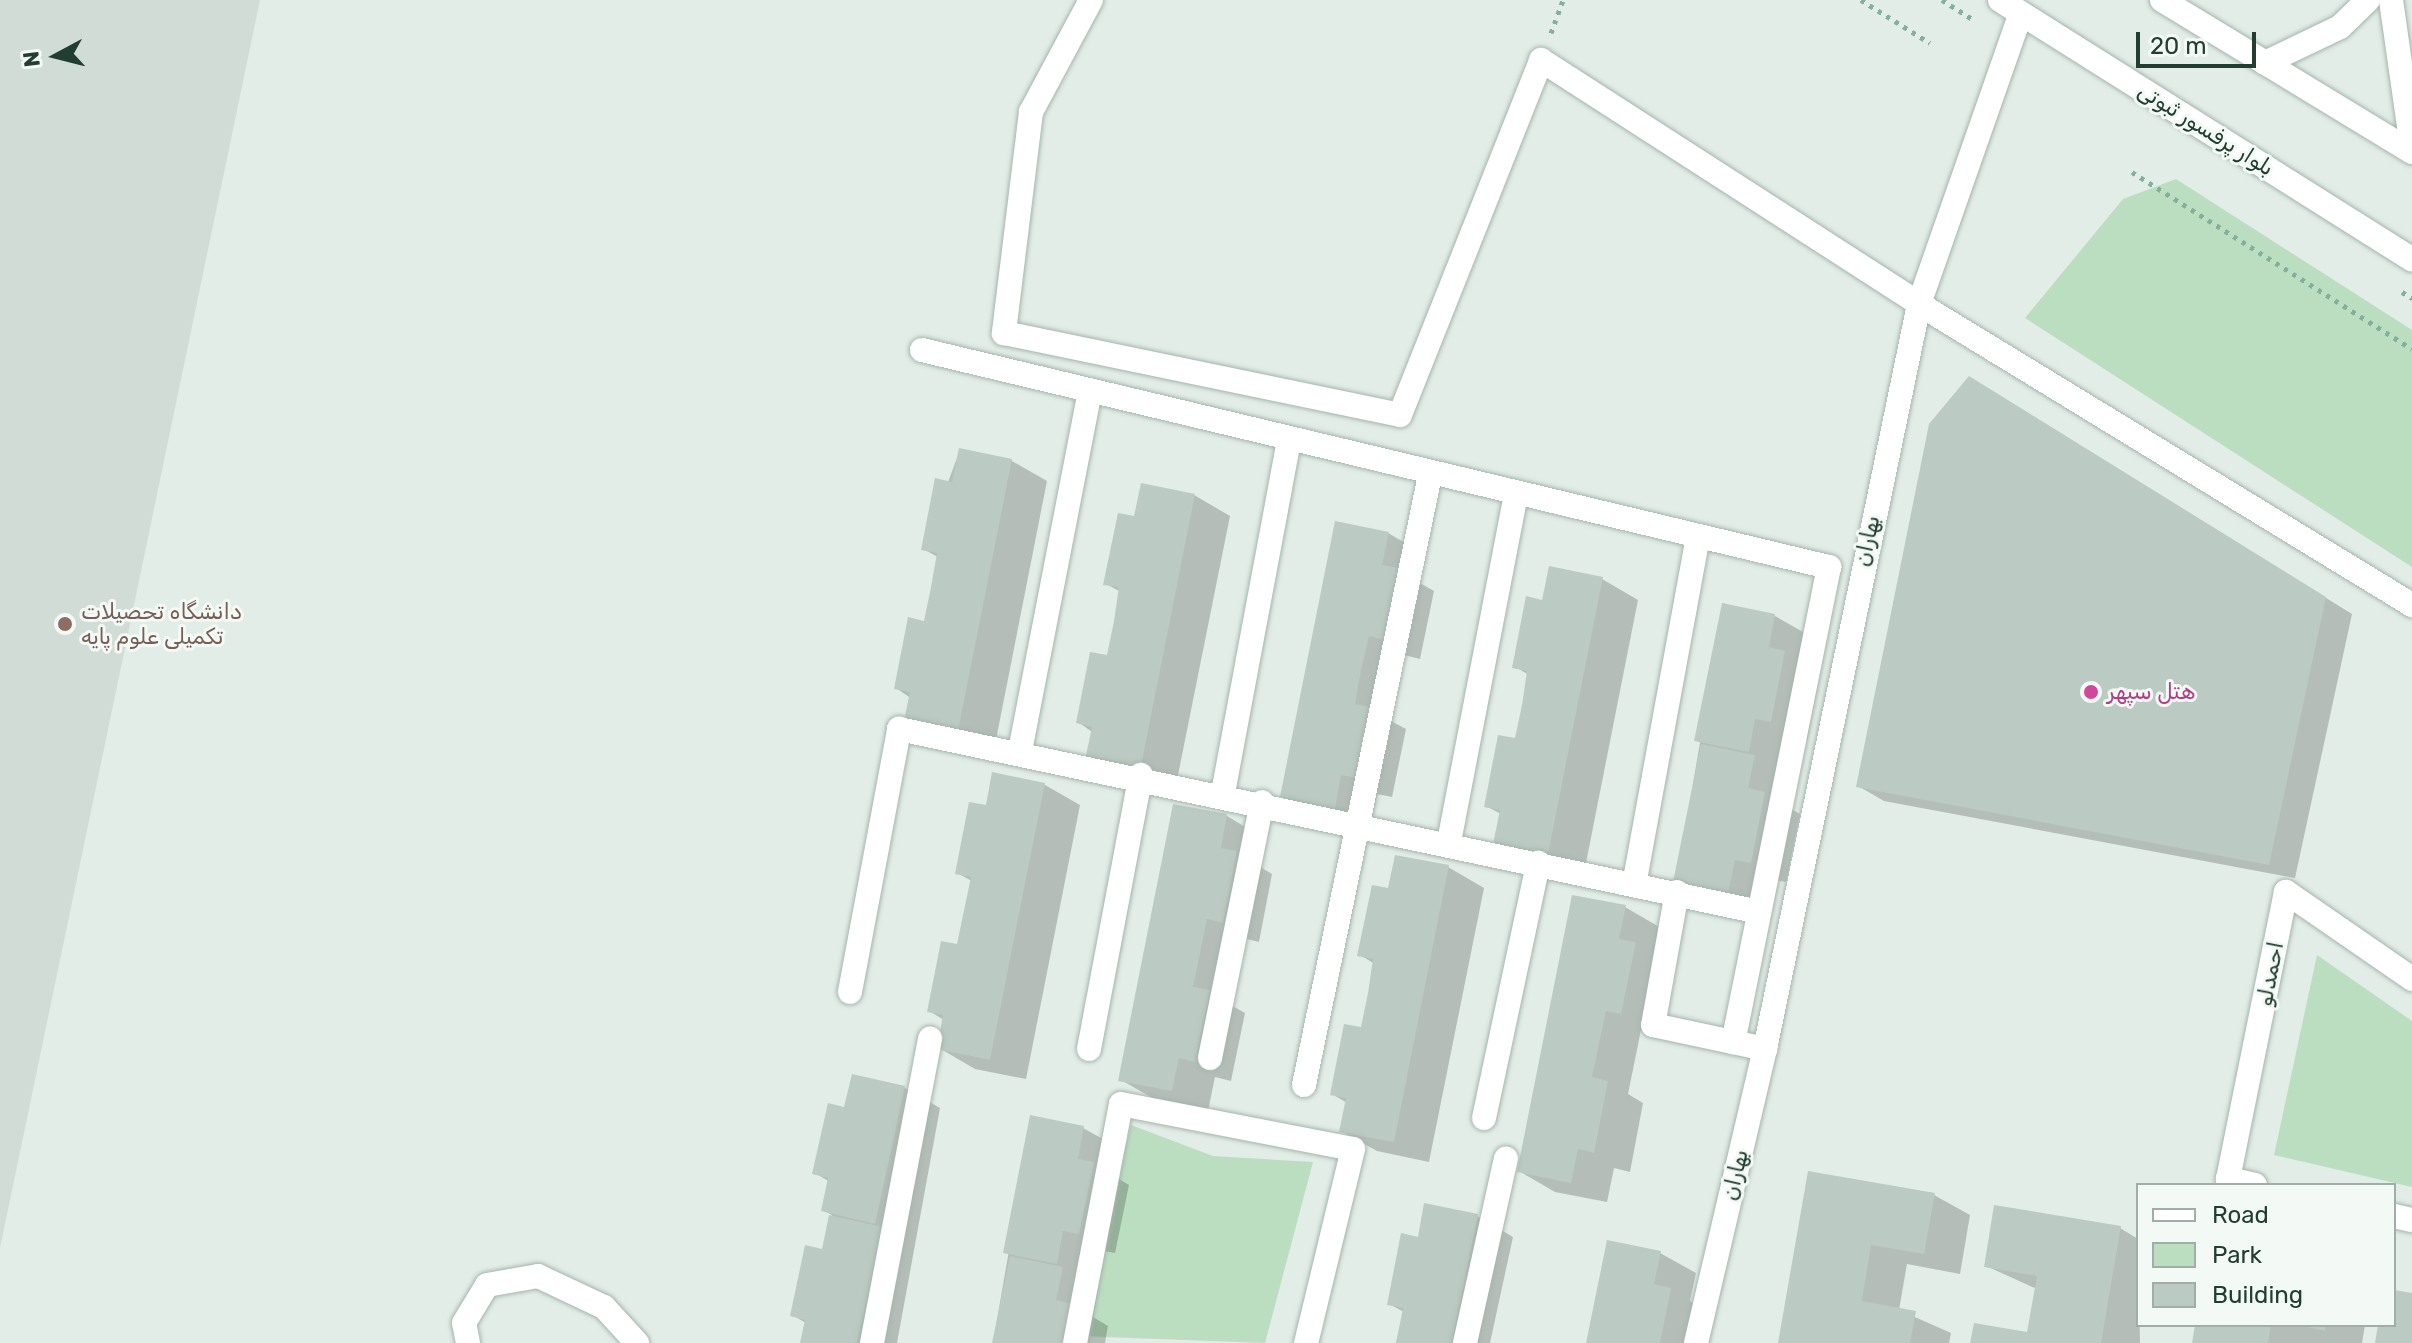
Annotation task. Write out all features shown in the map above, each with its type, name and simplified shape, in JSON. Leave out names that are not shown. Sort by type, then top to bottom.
[{"type":"street","points":[[1091,0],[1031,112],[1004,333],[1400,415],[1541,60],[1919,304],[2412,605]]},
{"type":"street","points":[[2162,0],[2412,150]]},
{"type":"street","points":[[2265,63],[2340,27],[2368,0]]},
{"type":"street","points":[[2391,0],[2412,150]]},
{"type":"street","name":"بهاران","points":[[1696,1343],[1765,1049],[1919,304],[2010,6]]},
{"type":"street","name":"بلوار پرفسور ثبوتی","points":[[2010,6],[2412,259]]},
{"type":"street","points":[[922,350],[1430,475],[1829,567],[1733,1042]]},
{"type":"street","points":[[1020,751],[1090,391]]},
{"type":"street","points":[[1223,793],[1289,441]]},
{"type":"street","points":[[1304,1085],[1430,475]]},
{"type":"street","points":[[1449,842],[1516,495]]},
{"type":"street","points":[[1634,885],[1698,537]]},
{"type":"street","points":[[850,992],[899,729],[1141,775],[1759,912]]},
{"type":"street","points":[[1089,1049],[1141,775]]},
{"type":"street","points":[[1210,1058],[1262,802]]},
{"type":"street","points":[[1484,1118],[1538,863]]},
{"type":"street","points":[[1677,892],[1653,1025],[1765,1049]]},
{"type":"street","name":"احمدلو","points":[[2246,1183],[2228,1179],[2286,892],[2412,979]]},
{"type":"street","points":[[872,1343],[930,1038]]},
{"type":"street","points":[[1075,1343],[1121,1104],[1353,1149],[1306,1343]]},
{"type":"street","points":[[1465,1343],[1506,1158]]},
{"type":"street","points":[[468,1343],[464,1323],[487,1285],[538,1276],[604,1307],[637,1343]]},
{"type":"path","points":[[1861,0],[1930,43]]},
{"type":"path","points":[[1942,0],[1952,6]]},
{"type":"path","points":[[2132,172],[2412,349]]},
{"type":"shaded area","name":"دانشگاه تحصیلات تکمیلی علوم پایه","points":[[0,0],[260,0],[0,1248]]},
{"type":"green space","points":[[2176,179],[2412,330],[2412,567],[2025,318],[2123,199]]},
{"type":"green space","points":[[2317,955],[2412,1021],[2412,1187],[2274,1155]]},
{"type":"green space","points":[[1131,1125],[1213,1156],[1313,1162],[1265,1343],[1078,1336]]},
{"type":"building","name":"هتل سپهر","points":[[1969,376],[2326,597],[2269,865],[1856,787],[1929,424]]},
{"type":"building","points":[[959,448],[1012,459],[957,736],[903,725],[910,692],[894,689],[908,617],[924,621],[931,587],[937,553],[921,550],[935,478],[952,482]]},
{"type":"building","points":[[1141,483],[1195,494],[1140,771],[1085,760],[1092,727],[1076,723],[1090,652],[1107,655],[1114,621],[1119,587],[1103,585],[1118,513],[1134,516]]},
{"type":"building","points":[[1335,521],[1389,532],[1382,565],[1399,568],[1385,640],[1369,636],[1361,670],[1355,704],[1371,707],[1357,778],[1341,775],[1335,809],[1280,797]]},
{"type":"building","points":[[1549,566],[1603,577],[1548,854],[1493,844],[1500,810],[1484,807],[1498,735],[1515,738],[1522,705],[1527,671],[1512,668],[1526,596],[1542,600]]},
{"type":"building","points":[[1722,603],[1775,614],[1769,647],[1785,651],[1771,722],[1755,719],[1749,752],[1694,741]]},
{"type":"building","points":[[1701,744],[1755,755],[1748,788],[1765,792],[1751,863],[1735,860],[1728,893],[1673,882]]},
{"type":"building","points":[[992,772],[1045,783],[990,1060],[937,1049],[943,1015],[927,1012],[941,941],[957,944],[971,877],[955,874],[969,802],[986,805]]},
{"type":"building","points":[[1173,804],[1227,814],[1221,848],[1237,851],[1223,923],[1207,919],[1193,987],[1210,990],[1195,1062],[1179,1058],[1172,1091],[1118,1081]]},
{"type":"building","points":[[1395,855],[1449,865],[1394,1142],[1339,1132],[1346,1098],[1330,1095],[1344,1024],[1361,1027],[1368,993],[1373,959],[1357,956],[1372,885],[1388,888]]},
{"type":"building","points":[[1572,895],[1626,905],[1619,939],[1636,942],[1621,1014],[1606,1011],[1592,1077],[1608,1081],[1594,1153],[1578,1149],[1571,1183],[1517,1172]]},
{"type":"building","points":[[852,1074],[905,1086],[875,1224],[821,1211],[828,1178],[812,1174],[828,1103],[844,1107]]},
{"type":"building","points":[[1030,1115],[1084,1126],[1078,1159],[1094,1162],[1079,1234],[1063,1231],[1057,1264],[1003,1253]]},
{"type":"building","points":[[1808,1171],[1935,1193],[1924,1254],[1871,1245],[1862,1301],[1916,1311],[1910,1343],[1778,1343]]},
{"type":"building","points":[[1424,1203],[1478,1214],[1452,1343],[1396,1343],[1403,1308],[1387,1305],[1401,1233],[1418,1237]]},
{"type":"building","points":[[1994,1205],[2121,1226],[2101,1343],[1970,1343],[1974,1323],[2027,1332],[2037,1276],[1984,1267]]},
{"type":"building","points":[[829,1215],[883,1227],[857,1343],[800,1343],[805,1320],[790,1316],[805,1245],[822,1249]]},
{"type":"building","points":[[1607,1240],[1661,1251],[1654,1284],[1671,1288],[1660,1343],[1586,1343]]},
{"type":"building","points":[[1010,1256],[1063,1267],[1056,1300],[1073,1304],[1065,1343],[992,1343]]},
{"type":"building","points":[[2396,1290],[2412,1293],[2412,1343],[2375,1343],[2378,1327],[2396,1327]]},
{"type":"building","points":[[2195,1327],[2271,1327],[2268,1343],[2192,1343]]},
{"type":"place","name":"دانشگاه تحصیلات تکمیلی علوم پایه","points":[[65,624]]},
{"type":"place","name":"هتل سپهر","points":[[2091,692]]}]
